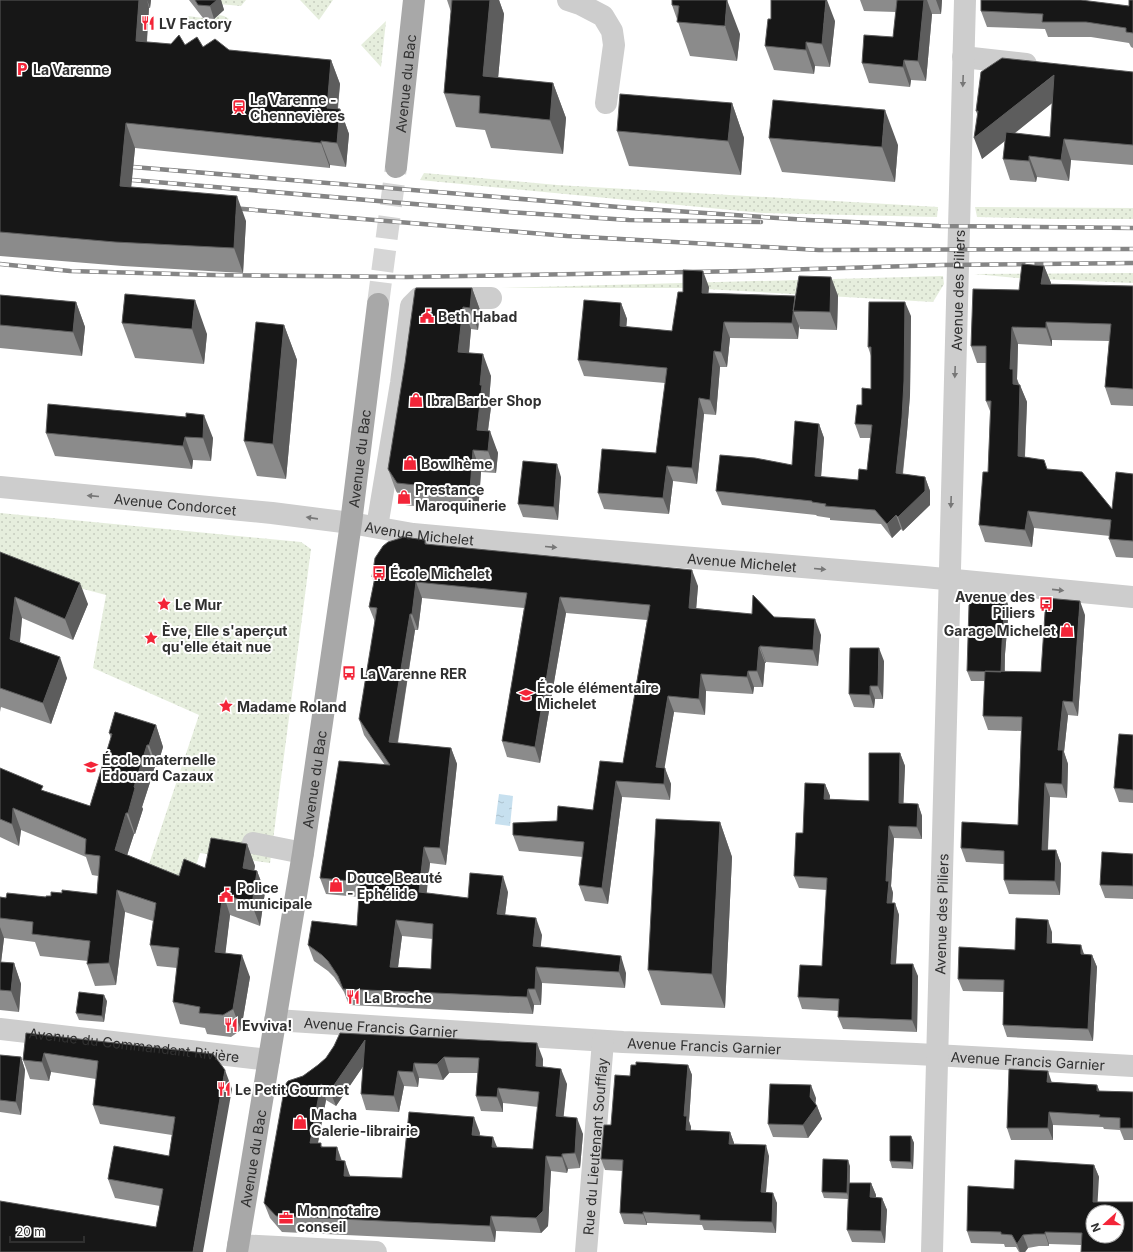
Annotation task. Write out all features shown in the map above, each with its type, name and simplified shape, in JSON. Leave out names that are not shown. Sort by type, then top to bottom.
[{"type":"main road","name":"Avenue du Bac","points":[[396,167],[414,0]]},
{"type":"main road","name":"Avenue du Bac","points":[[237,1249],[302,854],[351,523],[378,304]]},
{"type":"street","points":[[568,0],[580,4],[603,16],[612,31],[614,46],[606,103]]},
{"type":"street","name":"Avenue des Piliers","points":[[932,1252],[965,0]]},
{"type":"street","points":[[963,57],[1046,66]]},
{"type":"street","points":[[377,527],[400,390],[411,306],[419,298],[491,298]]},
{"type":"street","name":"Avenue Condorcet","points":[[0,487],[272,513],[351,523]]},
{"type":"street","name":"Avenue Michelet","points":[[351,523],[413,534],[949,579],[1133,597]]},
{"type":"street","points":[[253,843],[302,854]]},
{"type":"street","name":"Avenue Francis Garnier","points":[[275,1020],[604,1041],[1133,1066]]},
{"type":"street","name":"Avenue du Commandant Rivière","points":[[0,1029],[269,1060]]},
{"type":"street","name":"Rue du Lieutenant Soufflay","points":[[586,1252],[604,1041]]},
{"type":"street","points":[[237,1249],[376,1252]]},
{"type":"green space","points":[[217,0],[246,0],[241,6],[219,4]]},
{"type":"green space","points":[[300,0],[333,0],[319,20]]},
{"type":"green space","points":[[219,15],[229,19],[217,29],[187,28],[188,16],[203,18],[208,24]]},
{"type":"green space","points":[[386,21],[381,67],[361,45]]},
{"type":"green space","points":[[424,173],[557,185],[938,207],[937,217],[762,213],[420,180]]},
{"type":"green space","points":[[975,207],[1133,208],[1133,219],[977,217]]},
{"type":"green space","points":[[1133,273],[1133,283],[1017,278],[974,274]]},
{"type":"green space","points":[[943,276],[944,284],[933,302],[688,288],[501,288]]},
{"type":"green space","points":[[0,513],[301,542],[311,549],[270,863],[200,853],[186,897],[144,879],[199,715],[93,668],[106,595],[0,567]]},
{"type":"water","points":[[499,794],[513,796],[510,826],[495,824]]},
{"type":"building","points":[[0,0],[139,0],[136,41],[171,44],[179,35],[185,45],[197,37],[203,47],[215,39],[229,50],[331,60],[327,108],[340,109],[337,143],[321,141],[321,143],[126,123],[120,186],[237,196],[234,248],[115,242],[0,232]]},
{"type":"building","points":[[195,0],[217,0],[210,6],[198,5]]},
{"type":"building","points":[[452,0],[490,0],[483,76],[553,83],[550,120],[479,113],[480,96],[444,93]]},
{"type":"building","points":[[672,0],[727,0],[725,26],[677,22],[679,6],[672,5]]},
{"type":"building","points":[[771,0],[826,0],[822,44],[806,42],[806,50],[765,46],[768,19],[771,19]]},
{"type":"building","points":[[897,0],[924,0],[918,61],[904,60],[903,67],[862,63],[864,35],[893,37]]},
{"type":"building","points":[[981,0],[1081,0],[1129,6],[1129,0],[1133,0],[1133,33],[1126,32],[1126,28],[1086,22],[1042,22],[1043,14],[981,11]]},
{"type":"building","points":[[1002,58],[1133,72],[1133,145],[1064,139],[1061,160],[1029,156],[1029,161],[1003,159],[1006,132],[1050,137],[1054,75],[974,138],[981,72]]},
{"type":"building","points":[[620,94],[732,103],[728,141],[617,131]]},
{"type":"building","points":[[773,100],[885,110],[882,147],[769,138]]},
{"type":"building","points":[[1022,264],[1044,266],[1041,284],[1133,286],[1133,389],[1105,387],[1111,324],[1046,322],[1046,328],[1012,327],[1010,369],[1013,369],[1013,384],[1020,385],[1018,456],[1044,460],[1047,469],[1082,472],[1112,509],[1116,472],[1133,474],[1133,541],[1109,539],[1111,520],[1028,511],[1025,530],[979,525],[983,472],[988,472],[991,401],[986,401],[986,346],[971,346],[973,289],[1019,290]]},
{"type":"building","points":[[683,270],[703,271],[702,293],[795,296],[792,323],[724,322],[721,352],[714,351],[710,400],[699,398],[692,468],[667,466],[663,498],[598,493],[602,449],[656,453],[667,368],[578,360],[584,300],[621,303],[620,326],[672,331],[678,292],[683,292]]},
{"type":"building","points":[[799,276],[831,277],[830,312],[793,311]]},
{"type":"building","points":[[416,288],[472,288],[470,308],[463,307],[458,352],[483,354],[480,385],[482,385],[477,430],[490,431],[488,451],[473,450],[470,491],[397,483],[388,469]]},
{"type":"building","points":[[125,294],[195,300],[192,329],[122,323]]},
{"type":"building","points":[[0,295],[76,302],[73,332],[0,325]]},
{"type":"building","points":[[869,302],[905,302],[904,381],[902,418],[896,473],[925,477],[925,491],[898,517],[896,515],[887,524],[875,510],[825,506],[826,504],[812,501],[716,491],[720,455],[755,458],[792,465],[795,421],[819,424],[815,476],[858,480],[859,469],[867,470],[872,425],[855,424],[857,405],[862,405],[862,388],[871,389],[871,347],[868,347]]},
{"type":"building","points":[[256,322],[284,325],[273,444],[244,441]]},
{"type":"building","points":[[48,404],[186,417],[186,413],[204,415],[203,438],[185,437],[183,446],[46,433]]},
{"type":"building","points":[[523,461],[557,464],[554,507],[518,504]]},
{"type":"building","points":[[404,537],[425,540],[425,544],[692,570],[689,608],[752,614],[753,595],[774,617],[815,619],[813,650],[760,646],[757,671],[748,671],[747,677],[701,674],[699,699],[668,696],[656,767],[665,768],[664,784],[616,781],[602,888],[579,885],[584,842],[513,835],[513,823],[557,821],[558,806],[593,810],[600,761],[623,763],[650,605],[560,597],[535,747],[502,741],[527,593],[416,582],[412,614],[410,614],[389,742],[451,748],[440,848],[424,847],[419,892],[468,898],[470,873],[503,876],[497,914],[536,918],[533,946],[621,956],[619,972],[536,967],[535,989],[528,989],[527,997],[343,989],[338,976],[328,961],[308,945],[312,921],[357,926],[360,882],[320,878],[339,761],[390,765],[359,719],[377,608],[369,607],[375,577],[372,577],[375,558],[383,546],[388,542]],"holes":[[[396,920],[433,924],[431,969],[390,967]]]},
{"type":"building","points":[[0,552],[80,583],[65,619],[15,597],[10,639],[60,657],[43,703],[0,688]]},
{"type":"building","points":[[981,594],[1005,597],[1001,672],[967,671],[969,605]]},
{"type":"building","points":[[1046,598],[1080,601],[1073,702],[1063,701],[1058,750],[1063,750],[1062,784],[1045,783],[1042,850],[1056,850],[1055,881],[1004,880],[1004,851],[961,848],[962,822],[1018,825],[1022,717],[983,716],[985,671],[1041,672]]},
{"type":"building","points":[[850,648],[879,648],[878,686],[870,686],[870,695],[849,694]]},
{"type":"building","points":[[115,712],[156,725],[149,745],[147,745],[134,787],[128,813],[126,813],[115,850],[179,876],[184,859],[205,868],[211,838],[247,844],[243,868],[257,871],[252,905],[223,893],[215,952],[242,955],[233,1009],[223,1015],[199,1013],[200,1007],[173,1002],[179,948],[150,945],[156,903],[117,890],[109,963],[87,964],[90,941],[32,934],[33,922],[0,918],[0,897],[6,898],[7,893],[46,897],[51,896],[51,892],[62,893],[62,890],[97,894],[100,856],[85,854],[86,839],[13,808],[12,824],[0,819],[0,768],[43,786],[41,790],[90,806],[112,734],[109,733]]},
{"type":"building","points":[[1119,734],[1133,735],[1133,790],[1114,788]]},
{"type":"building","points":[[869,753],[900,753],[899,803],[918,804],[917,827],[889,826],[886,881],[889,881],[887,903],[895,903],[891,964],[913,964],[912,1020],[838,1017],[839,999],[798,997],[800,965],[822,966],[827,878],[794,876],[796,833],[803,833],[805,783],[825,784],[824,799],[869,801]]},
{"type":"building","points":[[656,819],[720,822],[712,974],[648,970]]},
{"type":"building","points":[[1102,852],[1133,854],[1133,886],[1100,885]]},
{"type":"building","points":[[1016,918],[1048,920],[1047,943],[1081,945],[1081,954],[1092,955],[1088,1029],[1003,1025],[1004,980],[958,979],[959,947],[1015,950]]},
{"type":"building","points":[[0,962],[14,963],[11,991],[0,990]]},
{"type":"building","points":[[79,992],[104,995],[102,1016],[76,1013]]},
{"type":"building","points":[[26,1033],[213,1054],[225,1070],[193,1252],[0,1252],[0,1201],[156,1227],[163,1189],[108,1179],[114,1146],[169,1156],[175,1117],[93,1105],[98,1061],[44,1053],[42,1062],[23,1060]]},
{"type":"building","points":[[340,1033],[537,1043],[536,1066],[561,1069],[556,1116],[577,1118],[575,1153],[562,1154],[562,1157],[546,1156],[543,1211],[536,1218],[491,1216],[490,1226],[276,1216],[264,1203],[285,1085],[288,1081],[303,1076],[318,1065],[326,1058]],"holes":[[[365,1040],[361,1094],[394,1096],[398,1071],[413,1072],[414,1063],[437,1064],[444,1057],[479,1058],[476,1096],[497,1097],[498,1088],[539,1092],[533,1149],[492,1147],[493,1137],[472,1135],[474,1117],[409,1112],[402,1178],[344,1176],[345,1161],[336,1160],[337,1147],[321,1147],[321,1143],[310,1143],[321,1084],[330,1091]]]},
{"type":"building","points":[[0,1055],[21,1057],[16,1102],[0,1100]]},
{"type":"building","points":[[636,1062],[688,1065],[684,1116],[687,1116],[686,1130],[730,1132],[729,1144],[766,1145],[761,1192],[773,1193],[772,1222],[700,1220],[700,1215],[643,1212],[643,1214],[620,1213],[623,1160],[601,1159],[604,1125],[611,1125],[615,1075],[630,1076],[631,1065],[636,1065]]},
{"type":"building","points":[[1009,1069],[1048,1071],[1047,1082],[1097,1085],[1097,1091],[1133,1092],[1133,1128],[1120,1128],[1120,1118],[1099,1117],[1100,1115],[1049,1112],[1048,1128],[1007,1128]]},
{"type":"building","points":[[770,1084],[811,1085],[810,1097],[817,1106],[803,1125],[768,1124]]},
{"type":"building","points":[[890,1136],[911,1136],[911,1162],[890,1161]]},
{"type":"building","points":[[823,1159],[848,1160],[847,1193],[822,1192]]},
{"type":"building","points":[[1015,1160],[1094,1165],[1093,1202],[1133,1202],[1133,1252],[1081,1252],[1082,1233],[1045,1232],[1045,1234],[1023,1235],[1017,1244],[1012,1235],[1001,1234],[1001,1232],[967,1231],[968,1186],[1014,1189]]},
{"type":"building","points":[[849,1183],[871,1183],[870,1197],[882,1198],[881,1231],[847,1230]]},
{"type":"tunnel","points":[[378,304],[396,167]]},
{"type":"railway","points":[[133,167],[631,208],[808,220],[939,226],[1133,228]]},
{"type":"railway","points":[[132,180],[508,212],[629,220],[761,222]]},
{"type":"railway","points":[[231,208],[567,236],[819,250],[1133,249]]},
{"type":"railway","points":[[0,264],[70,271],[212,275],[406,277],[745,271],[942,265],[1133,263]]},
{"type":"place","name":"LV Factory","points":[[148,23]]},
{"type":"place","name":"La Varenne","points":[[22,69]]},
{"type":"place","name":"La Varenne - Chennevières","points":[[239,107]]},
{"type":"place","name":"Beth Habad","points":[[427,316]]},
{"type":"place","name":"Ibra Barber Shop","points":[[416,400]]},
{"type":"place","name":"Bowlhème","points":[[410,463]]},
{"type":"place","name":"Prestance Maroquinerie","points":[[404,497]]},
{"type":"place","name":"École Michelet","points":[[379,573]]},
{"type":"place","name":"Le Mur","points":[[164,604]]},
{"type":"place","name":"Avenue des Piliers","points":[[1046,604]]},
{"type":"place","name":"Garage Michelet","points":[[1067,630]]},
{"type":"place","name":"Ève, Elle s'aperçut qu'elle était nue","points":[[151,638]]},
{"type":"place","name":"La Varenne RER","points":[[349,673]]},
{"type":"place","name":"École élémentaire Michelet","points":[[526,695]]},
{"type":"place","name":"Madame Roland","points":[[226,706]]},
{"type":"place","name":"École maternelle Edouard Cazaux","points":[[91,767]]},
{"type":"place","name":"Douce Beauté - Ephélide","points":[[336,885]]},
{"type":"place","name":"Police municipale","points":[[226,895]]},
{"type":"place","name":"La Broche","points":[[353,997]]},
{"type":"place","name":"Evviva!","points":[[231,1025]]},
{"type":"place","name":"Le Petit Gourmet","points":[[224,1089]]},
{"type":"place","name":"Macha Galerie-librairie","points":[[300,1122]]},
{"type":"place","name":"Mon notaire conseil","points":[[286,1218]]}]
